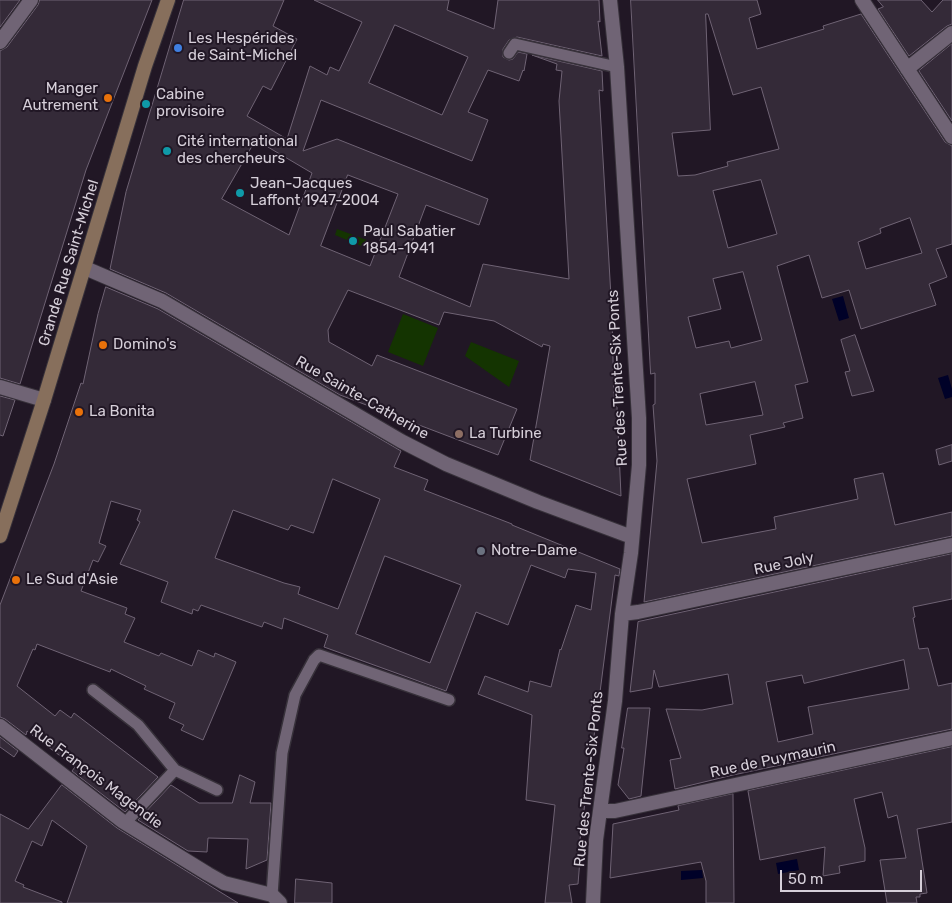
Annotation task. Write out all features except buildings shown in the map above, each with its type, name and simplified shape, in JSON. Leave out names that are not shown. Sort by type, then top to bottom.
[{"type":"main road","name":"Grande Rue Saint-Michel","points":[[0,536],[85,268],[142,75],[168,0]]},
{"type":"street","points":[[0,42],[31,0]]},
{"type":"street","name":"Rue des Trente-Six Ponts","points":[[593,903],[596,840],[615,701],[622,614],[639,466],[639,418],[617,67],[610,0]]},
{"type":"street","points":[[862,0],[952,137]]},
{"type":"street","points":[[907,69],[952,33]]},
{"type":"street","name":"Rue Sainte-Catherine","points":[[85,268],[162,301],[401,441],[446,464],[538,502],[632,537]]},
{"type":"street","points":[[0,387],[44,400]]},
{"type":"street","name":"Rue Joly","points":[[622,614],[952,545]]},
{"type":"street","name":"Rue François Magendie","points":[[0,726],[125,823],[224,883],[276,899]]},
{"type":"street","name":"Rue de Puymaurin","points":[[600,810],[615,811],[952,738]]},
{"type":"lane","points":[[509,53],[515,44],[617,67]]},
{"type":"lane","points":[[276,899],[282,753],[295,695],[314,660],[319,655],[449,700]]},
{"type":"lane","points":[[93,690],[138,725],[175,770],[217,790]]},
{"type":"lane","points":[[125,823],[175,770]]},
{"type":"green space","points":[[337,229],[372,242],[369,249],[335,235]]},
{"type":"green space","points":[[403,314],[438,328],[423,366],[388,352]]},
{"type":"green space","points":[[471,342],[519,361],[509,387],[465,356]]},
{"type":"water","points":[[843,296],[849,318],[839,321],[832,299]]},
{"type":"water","points":[[948,375],[952,397],[945,399],[938,378]]},
{"type":"water","points":[[797,859],[799,870],[778,874],[776,863]]},
{"type":"water","points":[[702,870],[703,878],[681,880],[681,871]]},
{"type":"place","name":"Les Hespérides de Saint-Michel","points":[[178,48]]},
{"type":"place","name":"Manger Autrement","points":[[108,98]]},
{"type":"place","name":"Cabine provisoire","points":[[146,104]]},
{"type":"place","name":"Cité international des chercheurs","points":[[167,151]]},
{"type":"place","name":"Jean-Jacques Laffont 1947-2004","points":[[240,193]]},
{"type":"place","name":"Paul Sabatier 1854-1941","points":[[353,241]]},
{"type":"place","name":"Domino's","points":[[103,345]]},
{"type":"place","name":"La Bonita","points":[[79,412]]},
{"type":"place","name":"La Turbine","points":[[459,434]]},
{"type":"place","name":"Notre-Dame","points":[[481,551]]},
{"type":"place","name":"Le Sud d'Asie","points":[[16,580]]}]
